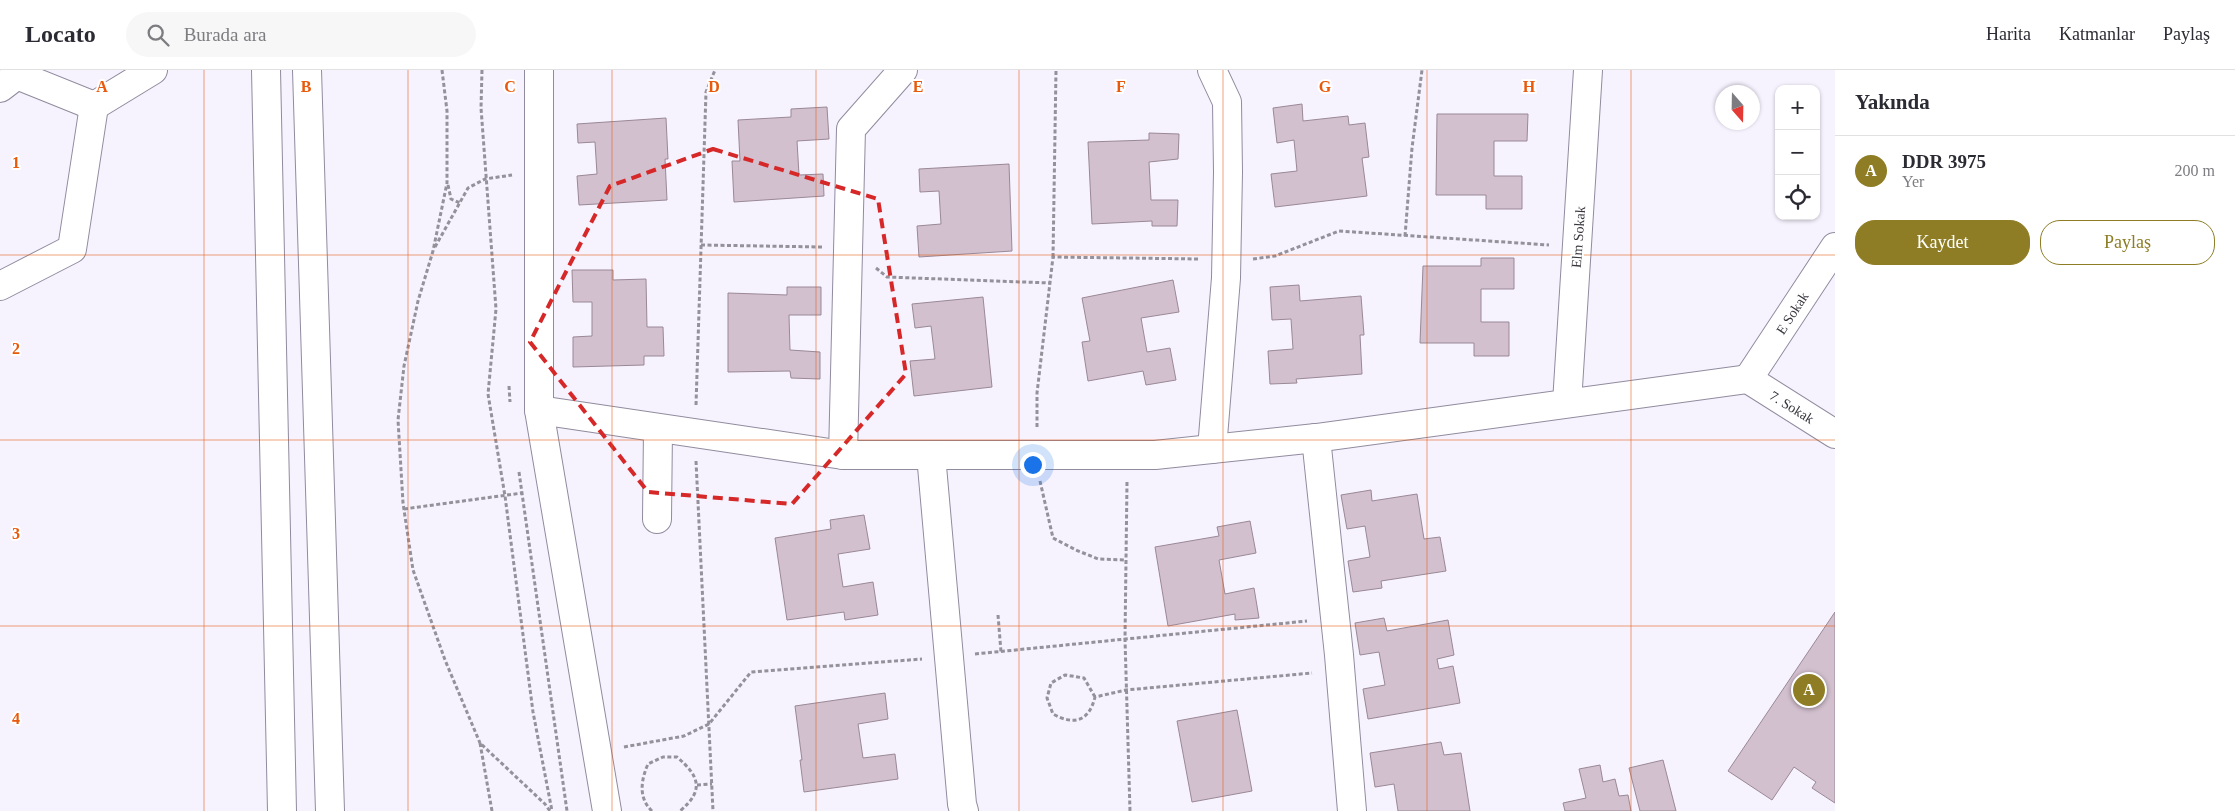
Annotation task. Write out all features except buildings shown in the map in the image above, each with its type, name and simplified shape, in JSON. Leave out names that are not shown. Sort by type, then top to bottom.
[{"type":"street","points":[[0,286],[72,250],[94,106],[153,70]]},
{"type":"street","points":[[266,70],[282,811]]},
{"type":"street","points":[[308,70],[330,811]]},
{"type":"street","points":[[539,70],[539,410],[607,811]]},
{"type":"street","points":[[843,455],[851,129],[903,70]]},
{"type":"street","points":[[1212,70],[1227,102],[1228,172],[1226,278],[1212,449]]},
{"type":"street","name":"Elm Sokak","points":[[1568,403],[1588,70]]},
{"type":"street","points":[[0,88],[17,75],[94,106]]},
{"type":"street","name":"E Sokak","points":[[1748,379],[1835,246]]},
{"type":"street","points":[[539,410],[843,455],[1128,456],[1155,455],[1316,438],[1748,379]]},
{"type":"street","name":"7. Sokak","points":[[1748,379],[1835,434]]},
{"type":"street","points":[[657,519],[658,429]]},
{"type":"street","points":[[1316,438],[1340,671],[1352,811]]},
{"type":"street","points":[[931,455],[964,811]]},
{"type":"path","points":[[442,70],[447,111],[447,183],[433,251],[416,310],[404,366],[399,411],[404,509],[413,570],[446,660],[480,742],[492,811]]},
{"type":"path","points":[[482,70],[480,108],[496,309],[488,394],[505,496],[533,712],[551,811]]},
{"type":"path","points":[[713,811],[695,434],[706,92],[715,70]]},
{"type":"path","points":[[1053,256],[1056,70]]},
{"type":"path","points":[[1405,236],[1412,148],[1422,70]]},
{"type":"path","points":[[433,251],[468,188],[485,179],[515,174]]},
{"type":"path","points":[[447,183],[451,199],[460,203]]},
{"type":"path","points":[[1128,456],[1125,639],[1130,811]]},
{"type":"path","points":[[404,509],[553,490]]},
{"type":"path","points":[[998,616],[1001,652]]},
{"type":"path","points":[[1095,697],[1126,690],[1340,671]]},
{"type":"path","points":[[1065,675],[1084,678],[1095,697],[1091,710],[1081,720],[1066,721],[1053,714],[1048,698],[1051,683],[1065,675]]},
{"type":"path","points":[[480,742],[546,804],[551,811]]},
{"type":"path","points":[[652,811],[648,807],[641,788],[643,775],[648,764],[663,757],[677,757],[691,770],[697,785],[691,802],[680,811]]},
{"type":"path","points":[[697,785],[712,784]]},
{"type":"highlighted area","points":[[713,149],[878,199],[906,374],[792,504],[648,492],[530,342],[610,186]]},
{"type":"place","name":"DDR 3975","points":[[1809,690]]}]
